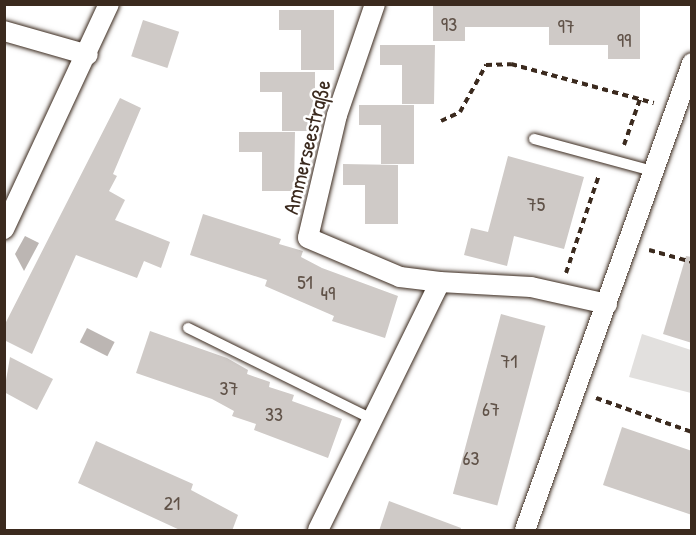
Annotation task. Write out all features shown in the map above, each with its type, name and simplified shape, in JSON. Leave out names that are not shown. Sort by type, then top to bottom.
[{"type":"street","points":[[4,229],[88,56],[109,4]]},
{"type":"street","name":"Ammerseestraße","points":[[375,4],[337,115],[308,238],[400,277],[559,293],[607,304]]},
{"type":"street","points":[[4,31],[88,56]]},
{"type":"street","points":[[525,531],[692,63]]},
{"type":"street","points":[[318,531],[370,418],[440,282]]},
{"type":"lane","points":[[534,139],[653,171]]},
{"type":"lane","points":[[188,328],[370,418]]},
{"type":"path","points":[[441,121],[460,112],[486,65],[511,64],[675,109]]},
{"type":"path","points":[[559,293],[599,175],[618,161],[640,99]]},
{"type":"path","points":[[628,243],[692,262]]},
{"type":"path","points":[[576,391],[692,432]]},
{"type":"shaded area","points":[[25,236],[39,243],[24,271],[15,254]]},
{"type":"shaded area","points":[[87,328],[115,342],[107,356],[80,342]]},
{"type":"shaded area","points":[[642,334],[691,350],[691,393],[629,377]]},
{"type":"building","points":[[433,4],[640,4],[640,59],[608,59],[608,45],[549,45],[549,27],[465,27],[465,41],[433,41]]},
{"type":"building","points":[[279,10],[334,10],[334,70],[301,70],[301,30],[279,30]]},
{"type":"building","points":[[143,20],[179,32],[167,68],[131,56]]},
{"type":"building","points":[[380,45],[435,45],[434,104],[402,104],[402,65],[380,65]]},
{"type":"building","points":[[260,72],[315,72],[315,131],[282,131],[282,92],[260,92]]},
{"type":"building","points":[[120,98],[141,108],[113,174],[117,176],[109,191],[125,200],[115,220],[170,242],[161,268],[144,261],[137,278],[76,255],[32,354],[4,340],[4,326]]},
{"type":"building","points":[[359,105],[414,105],[414,164],[381,164],[381,125],[359,125]]},
{"type":"building","points":[[239,132],[295,132],[294,191],[262,191],[262,152],[239,152]]},
{"type":"building","points":[[508,156],[584,177],[564,249],[514,236],[507,266],[464,255],[471,228],[488,232]]},
{"type":"building","points":[[343,164],[398,165],[398,224],[365,224],[365,185],[343,185]]},
{"type":"building","points":[[203,214],[281,239],[279,244],[303,251],[301,257],[322,268],[398,296],[385,338],[332,321],[334,316],[265,286],[267,280],[190,255]]},
{"type":"building","points":[[686,256],[692,257],[692,343],[663,334]]},
{"type":"building","points":[[501,314],[545,326],[497,506],[453,494]]},
{"type":"building","points":[[150,331],[227,358],[248,370],[247,374],[270,382],[269,387],[294,395],[292,401],[342,419],[328,458],[254,430],[256,424],[232,416],[234,411],[212,399],[136,373]]},
{"type":"building","points":[[10,357],[53,379],[37,410],[4,392]]},
{"type":"building","points":[[622,427],[692,451],[692,515],[603,485]]},
{"type":"building","points":[[96,441],[193,484],[191,490],[238,515],[232,531],[182,531],[78,483]]},
{"type":"building","points":[[389,501],[461,528],[460,531],[379,531]]}]
